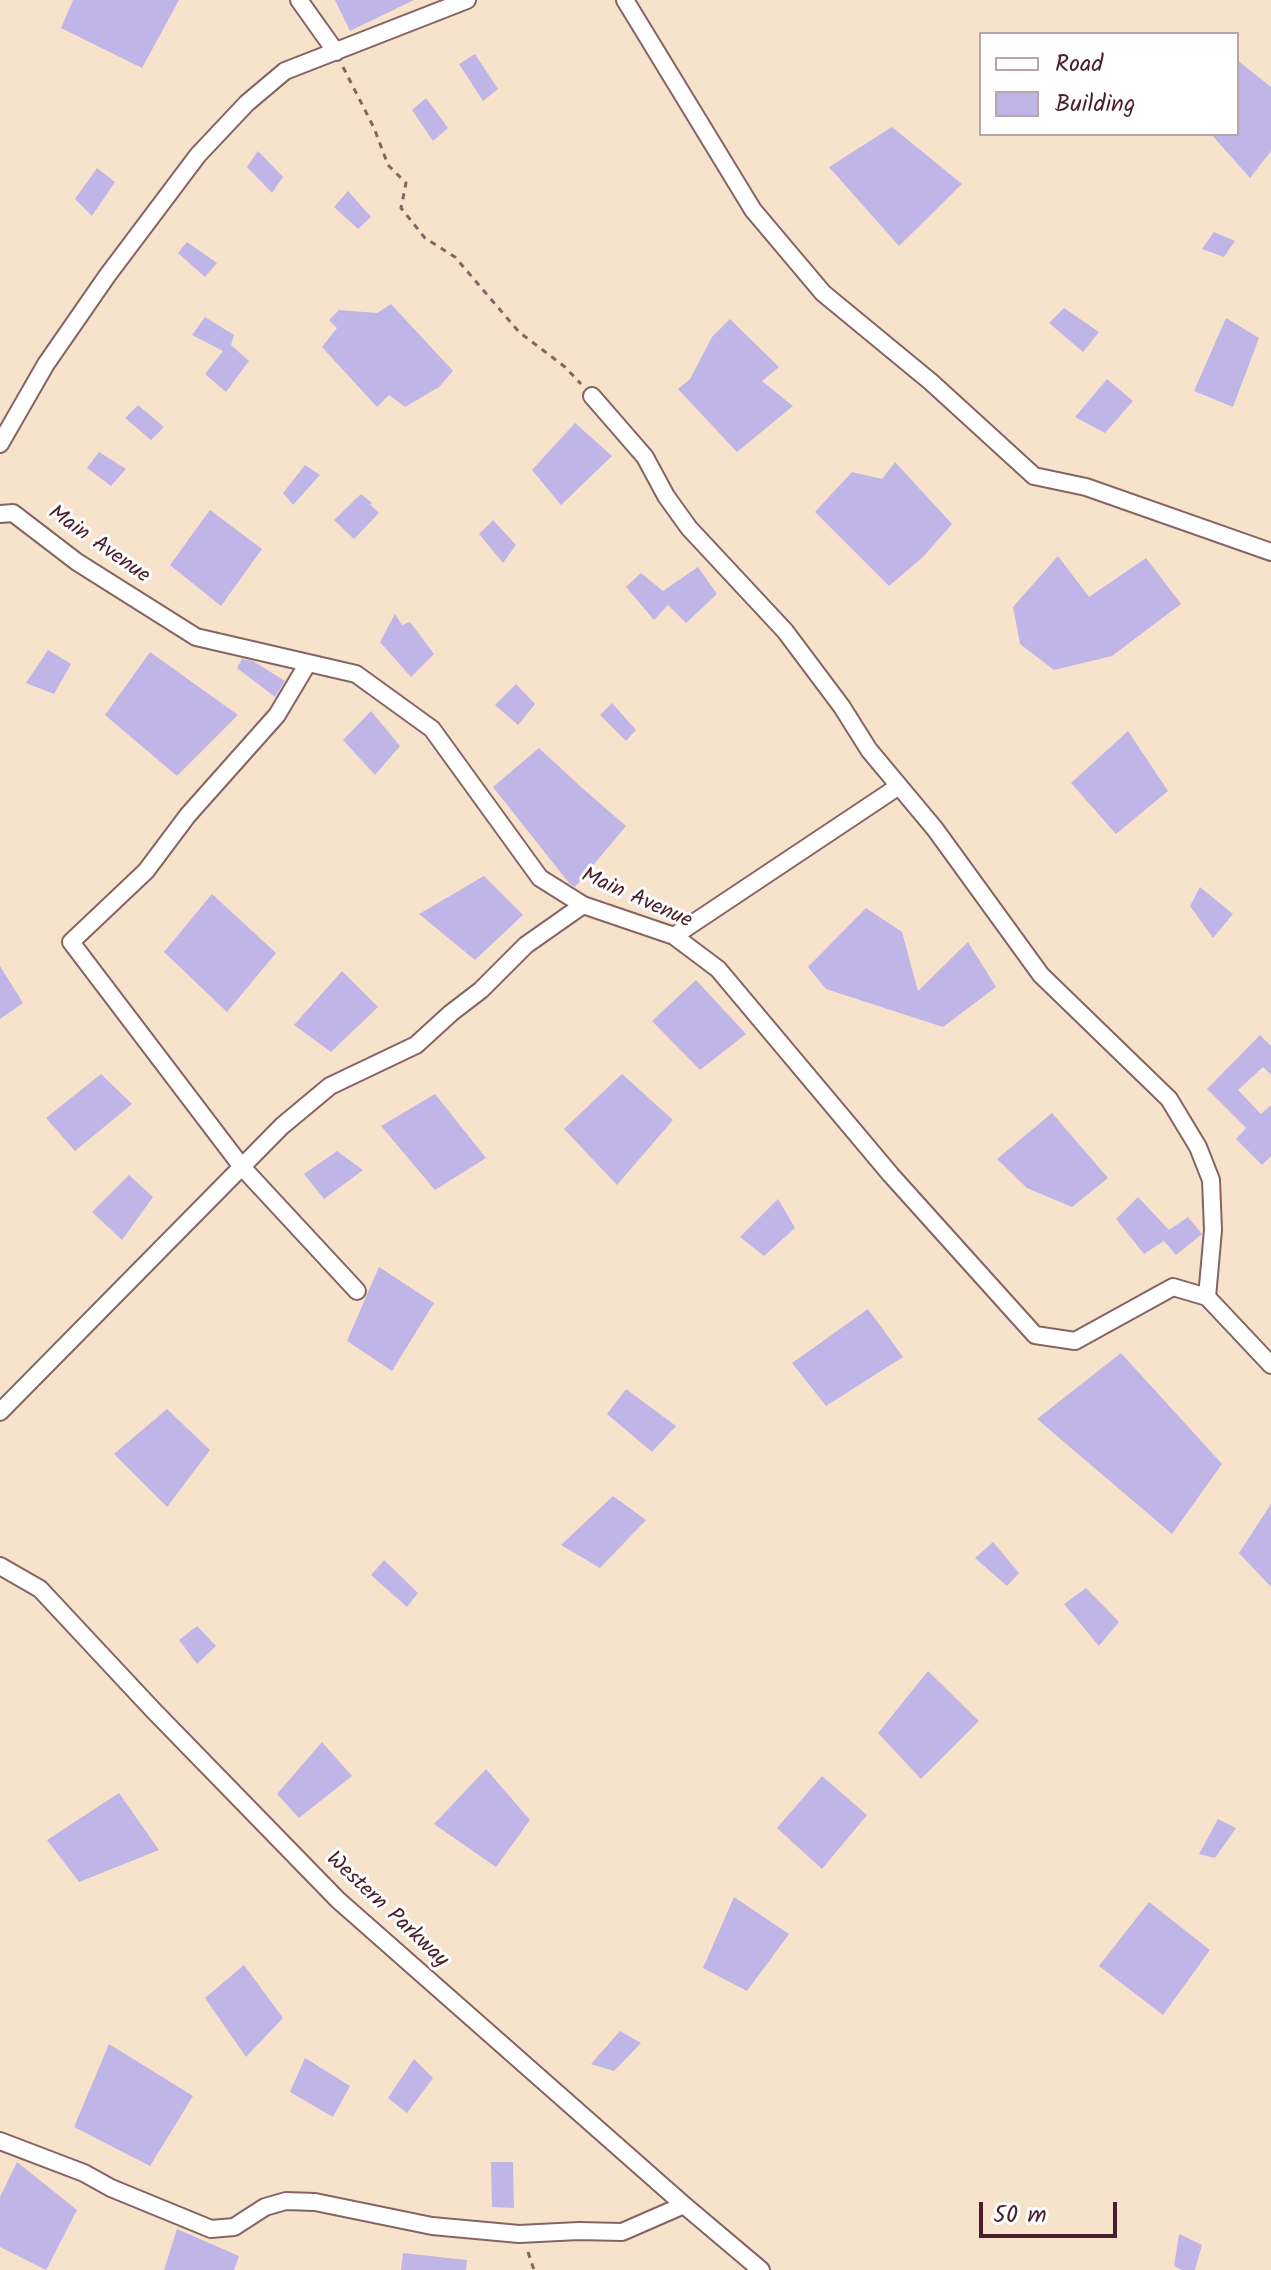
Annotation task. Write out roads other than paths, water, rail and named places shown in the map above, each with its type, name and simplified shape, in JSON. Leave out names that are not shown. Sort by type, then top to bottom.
[{"type":"street","points":[[299,0],[336,52]]},
{"type":"street","points":[[0,444],[46,364],[107,276],[198,155],[247,103],[285,71],[467,0]]},
{"type":"street","points":[[625,0],[753,210],[823,293],[931,382],[1034,476],[1086,487],[1271,552]]},
{"type":"street","points":[[592,396],[645,457],[666,496],[689,528],[785,631],[842,707],[869,750],[935,829],[1041,975],[1169,1099],[1198,1147],[1211,1180],[1213,1230],[1207,1297],[1271,1365]]},
{"type":"street","name":"Main Avenue","points":[[0,514],[13,513],[77,562],[196,637],[356,674],[432,729],[540,878],[583,905],[674,936],[718,969],[891,1175],[1035,1335],[1075,1341],[1173,1287],[1207,1297]]},
{"type":"street","points":[[308,663],[277,715],[188,815],[146,871],[71,942],[242,1167],[357,1291]]},
{"type":"street","points":[[674,936],[899,786]]},
{"type":"street","points":[[0,1412],[282,1126],[330,1086],[416,1045],[481,990],[526,945],[583,905]]},
{"type":"street","name":"Western Parkway","points":[[0,1566],[40,1589],[338,1900],[761,2270]]},
{"type":"street","points":[[0,2141],[84,2173],[111,2188],[211,2229],[234,2227],[265,2207],[286,2201],[315,2202],[432,2226],[519,2234],[622,2232],[684,2205]]}]
